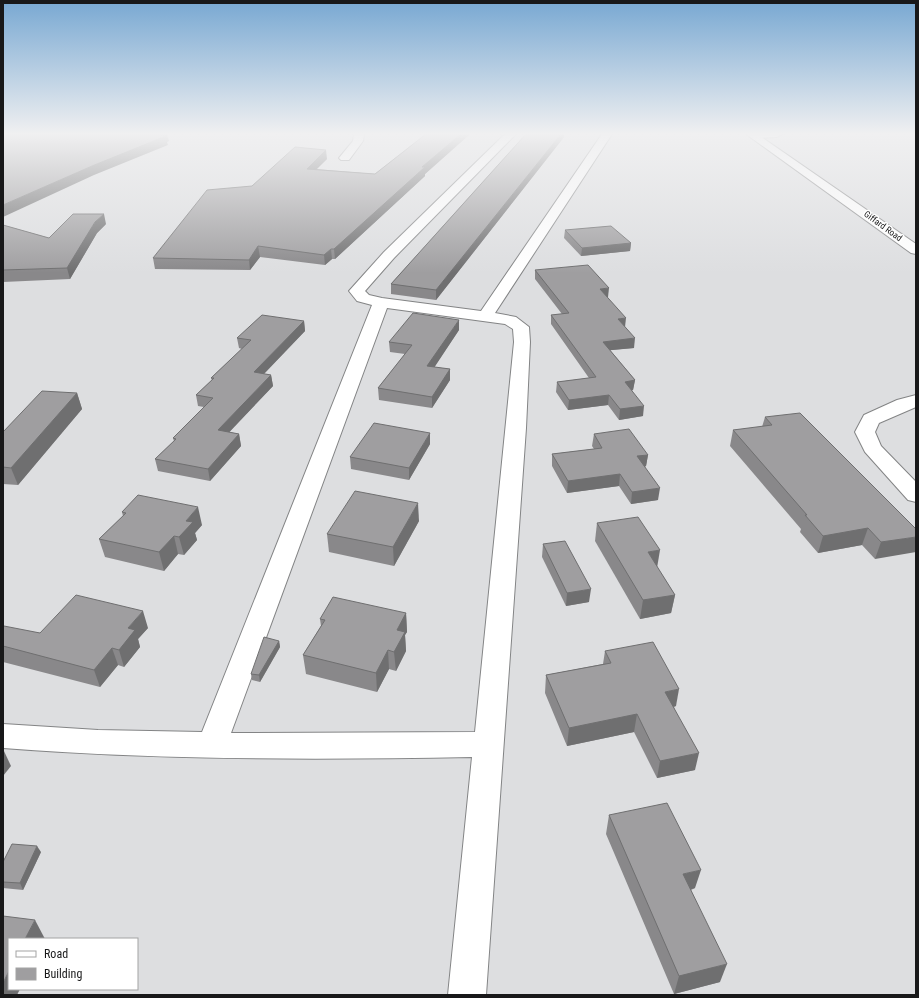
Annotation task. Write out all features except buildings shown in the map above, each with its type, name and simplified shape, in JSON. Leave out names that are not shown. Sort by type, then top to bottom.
[{"type":"street","points":[[465,181],[389,255],[357,292],[363,298],[381,303],[510,320],[521,328],[522,342],[467,995]]},
{"type":"street","points":[[485,316],[576,181]]},
{"type":"street","name":"Giffard Road","points":[[817,181],[916,250]]},
{"type":"street","points":[[212,745],[381,303]]},
{"type":"street","points":[[916,401],[904,404],[871,419],[865,432],[872,448],[916,494]]},
{"type":"street","points":[[3,736],[56,740],[212,745],[400,746],[489,744]]}]
